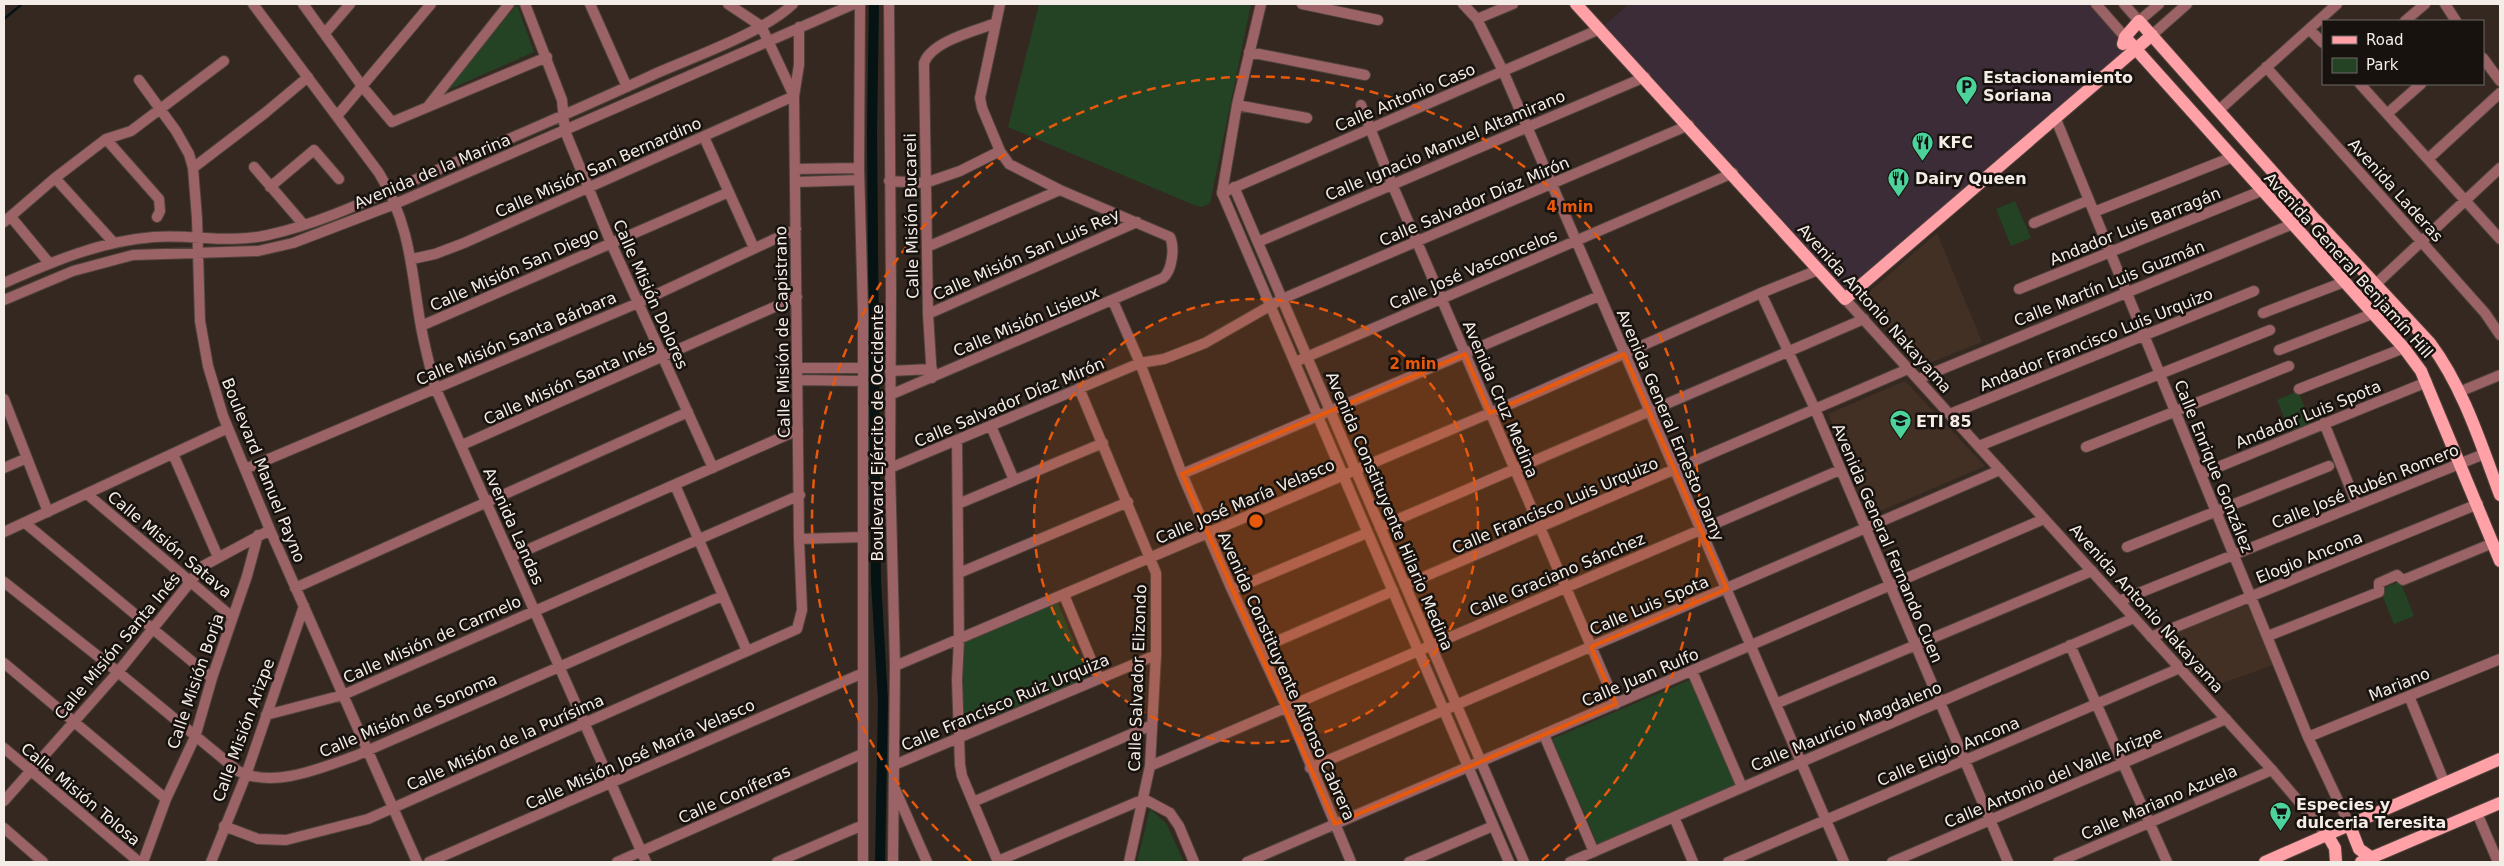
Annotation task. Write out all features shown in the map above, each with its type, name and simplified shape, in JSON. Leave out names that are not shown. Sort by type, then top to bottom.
[{"type":"main road","name":"Avenida Antonio Nakayama","points":[[1576,4],[1733,173],[1845,299]]},
{"type":"main road","points":[[2120,61],[2125,38],[2139,21]]},
{"type":"main road","name":"Avenida General Benjamín Hill","points":[[2139,21],[2312,216],[2377,283],[2430,343],[2445,363],[2484,454],[2496,474],[2500,495]]},
{"type":"main road","points":[[1845,299],[2152,35]]},
{"type":"main road","name":"Avenida General Benjamín Hill","points":[[2125,38],[2230,158],[2404,348],[2422,371],[2500,561]]},
{"type":"main road","points":[[2265,862],[2500,759]]},
{"type":"main road","points":[[2350,826],[2359,849],[2367,860],[2500,803]]},
{"type":"main road","points":[[2328,836],[2335,848],[2336,862]]},
{"type":"street","name":"Avenida Landas","points":[[253,4],[337,116],[390,191],[412,259],[421,326],[435,387],[646,862]]},
{"type":"street","points":[[303,4],[362,86],[392,122],[547,57]]},
{"type":"street","points":[[325,33],[350,4]]},
{"type":"street","points":[[337,116],[431,4]]},
{"type":"street","points":[[428,106],[510,4]]},
{"type":"street","points":[[525,4],[562,100],[565,114],[565,131]]},
{"type":"street","points":[[591,4],[628,87]]},
{"type":"street","points":[[728,4],[760,26],[794,96]]},
{"type":"street","name":"Avenida de la Marina","points":[[4,283],[78,252],[114,243],[154,237],[245,239],[304,225],[390,191],[628,87],[760,26],[793,4]]},
{"type":"street","name":"Avenida de la Marina","points":[[4,300],[101,262],[149,253],[197,254],[258,251],[280,247],[395,204],[854,4]]},
{"type":"street","name":"Boulevard Ejército de Occidente","points":[[860,4],[859,168],[863,368],[863,862]]},
{"type":"street","name":"Boulevard Ejército de Occidente","points":[[889,4],[890,468],[895,666],[894,765],[892,784],[893,862]]},
{"type":"street","points":[[1000,4],[980,98],[982,108],[1004,159],[1015,169],[1137,222]]},
{"type":"street","name":"Avenida Constituyente Hilario Medina","points":[[1261,4],[1237,105],[1222,193],[1509,862]]},
{"type":"street","points":[[1302,4],[1378,20]]},
{"type":"street","name":"Avenida General Ernesto Damy","points":[[1463,4],[1477,19],[1503,71],[1700,530],[1778,703],[1844,862]]},
{"type":"street","points":[[1477,19],[1513,4]]},
{"type":"street","points":[[2096,4],[2125,38]]},
{"type":"street","points":[[2124,4],[2139,21],[2159,4]]},
{"type":"street","points":[[2152,35],[2187,4]]},
{"type":"street","points":[[2219,110],[2337,4]]},
{"type":"street","points":[[2406,20],[2425,4]]},
{"type":"street","points":[[2445,4],[2455,20]]},
{"type":"street","name":"Calle Misión Bucareli","points":[[932,373],[928,314],[924,63],[928,54],[937,46],[996,23]]},
{"type":"street","name":"Calle Misión de Capistrano","points":[[790,632],[797,629],[801,620],[794,96],[799,65],[799,27]]},
{"type":"street","name":"Calle Antonio Caso","points":[[1222,193],[1600,29]]},
{"type":"street","points":[[2309,29],[2322,43]]},
{"type":"street","points":[[1249,52],[1365,75]]},
{"type":"street","points":[[2484,59],[2500,81]]},
{"type":"street","points":[[49,263],[7,219],[55,178],[106,139],[131,131],[224,61]]},
{"type":"street","name":"Avenida Laderas","points":[[2266,67],[2485,313],[2500,335]]},
{"type":"street","points":[[193,168],[265,113],[308,77]]},
{"type":"street","name":"Calle Ignacio Manuel Altamirano","points":[[1258,242],[1645,77]]},
{"type":"street","name":"Boulevard Manuel Payno","points":[[139,80],[180,139],[189,154],[193,168],[200,321],[205,353],[215,391],[228,428],[295,588],[417,862]]},
{"type":"street","points":[[2361,85],[2500,239]]},
{"type":"street","points":[[2388,114],[2421,85]]},
{"type":"street","points":[[2428,159],[2500,92]]},
{"type":"street","name":"Calle Misión San Bernardino","points":[[412,259],[435,254],[464,243],[794,96]]},
{"type":"street","points":[[1237,105],[1307,118]]},
{"type":"street","name":"Avenida Cruz Medina","points":[[1361,105],[1392,184],[1616,704]]},
{"type":"street","name":"Calle Enrique González","points":[[2055,117],[2308,737],[2350,826]]},
{"type":"street","name":"Calle Salvador Díaz Mirón","points":[[890,468],[1140,363],[1164,359],[1205,343],[1282,299],[1689,125]]},
{"type":"street","name":"Calle Misión Dolores","points":[[565,131],[611,243],[713,468]]},
{"type":"street","points":[[704,137],[754,248]]},
{"type":"street","points":[[106,139],[159,199],[160,211],[157,217]]},
{"type":"street","points":[[270,187],[314,150],[339,179]]},
{"type":"street","points":[[889,181],[925,183],[960,171],[1000,151]]},
{"type":"street","points":[[2094,212],[2230,158]]},
{"type":"street","points":[[254,168],[304,225]]},
{"type":"street","points":[[795,169],[859,168]]},
{"type":"street","points":[[2377,283],[2500,168]]},
{"type":"street","name":"Calle José Vasconcelos","points":[[1295,362],[1733,173]]},
{"type":"street","name":"Avenida Constituyente Hilario Medina","points":[[1224,175],[1234,187],[1524,862]]},
{"type":"street","points":[[55,178],[114,243]]},
{"type":"street","points":[[796,182],[860,180]]},
{"type":"street","points":[[927,247],[1060,190]]},
{"type":"street","name":"Andador Luis Barragán","points":[[2019,289],[2262,191]]},
{"type":"street","name":"Calle Misión San Diego","points":[[421,326],[728,192]]},
{"type":"street","points":[[2034,223],[2089,200]]},
{"type":"street","name":"Calle Martín Luis Guzmán","points":[[1918,379],[2312,216]]},
{"type":"street","name":"Calle Misión Lisieux","points":[[890,395],[932,373],[1163,278],[1169,269],[1173,245],[1170,237],[1137,222]]},
{"type":"street","name":"Calle Misión San Luis Rey","points":[[928,314],[1137,222]]},
{"type":"street","name":"Calle Misión Santa Bárbara","points":[[245,469],[435,387],[638,303],[796,230]]},
{"type":"street","points":[[1761,293],[1818,270]]},
{"type":"street","points":[[2263,313],[2344,282]]},
{"type":"street","name":"Andador Francisco Luis Urquizo","points":[[1950,414],[2254,291]]},
{"type":"street","name":"Avenida General Fernando Cuen","points":[[1761,293],[1815,409],[1864,528],[2008,862]]},
{"type":"street","name":"Calle José María Velasco","points":[[895,666],[1490,413],[1761,293]]},
{"type":"street","points":[[1182,474],[1599,296]]},
{"type":"street","name":"Calle Misión Santa Inés","points":[[462,445],[797,297]]},
{"type":"street","name":"Avenida Antonio Nakayama","points":[[1845,299],[2272,770],[2328,836]]},
{"type":"street","name":"Avenida Constituyente Alfonso Cabrera","points":[[1112,300],[1140,363],[1182,474],[1232,590],[1261,648],[1351,862]]},
{"type":"street","points":[[2279,350],[2372,314]]},
{"type":"street","points":[[1380,527],[1864,320]]},
{"type":"street","points":[[1978,446],[2270,330]]},
{"type":"street","points":[[2299,389],[2404,348]]},
{"type":"street","points":[[2086,447],[2290,366]]},
{"type":"street","points":[[797,368],[863,368]]},
{"type":"street","name":"Calle Francisco Luis Urquizo","points":[[1405,585],[1908,369]]},
{"type":"street","name":"Calle Misión Lisieux","points":[[890,371],[932,373]]},
{"type":"street","points":[[2458,392],[2500,375]]},
{"type":"street","points":[[798,380],[863,381]]},
{"type":"street","name":"Andador Luis Spota","points":[[2201,474],[2427,382]]},
{"type":"street","name":"Calle Salvador Elizondo","points":[[1079,388],[1151,558],[1157,588],[1156,655],[1150,766],[1129,862]]},
{"type":"street","points":[[4,402],[48,512]]},
{"type":"street","points":[[295,588],[688,412]]},
{"type":"street","points":[[2324,423],[2357,505]]},
{"type":"street","points":[[991,426],[1014,480]]},
{"type":"street","points":[[4,532],[228,428]]},
{"type":"street","points":[[511,557],[798,430]]},
{"type":"street","points":[[957,440],[959,640],[957,680],[961,770],[998,862],[1144,799],[1170,813],[1179,826],[1194,862]]},
{"type":"street","points":[[958,504],[1102,443]]},
{"type":"street","points":[[173,454],[218,556]]},
{"type":"street","name":"Calle José Rubén Romero","points":[[2119,601],[2484,454]]},
{"type":"street","points":[[4,468],[27,458]]},
{"type":"street","points":[[2127,547],[2329,466]]},
{"type":"street","name":"Calle Graciano Sánchez","points":[[1150,766],[1430,644],[1840,470]]},
{"type":"street","name":"Calle Luis Spota","points":[[1310,768],[2000,470]]},
{"type":"street","points":[[675,485],[747,651]]},
{"type":"street","name":"Calle Misión Satava","points":[[87,494],[232,617]]},
{"type":"street","name":"Calle Misión de Carmelo","points":[[266,716],[343,695],[800,495]]},
{"type":"street","points":[[958,573],[1128,502]]},
{"type":"street","name":"Elogio Ancona","points":[[2152,637],[2478,504]]},
{"type":"street","name":"Calle Juan Rulfo","points":[[1247,862],[2044,519]]},
{"type":"street","points":[[25,523],[212,678]]},
{"type":"street","name":"Calle Misión Santa Inés","points":[[4,801],[118,672],[189,582],[204,566],[218,556],[270,530]]},
{"type":"street","points":[[1232,590],[1368,533]]},
{"type":"street","name":"Calle Misión Borja","points":[[141,862],[166,799],[195,737],[212,678],[247,576],[258,535]]},
{"type":"street","points":[[799,538],[863,537]]},
{"type":"street","points":[[2268,636],[2379,592],[2379,583],[2397,576],[2403,580],[2493,543]]},
{"type":"street","points":[[1778,703],[2092,571]]},
{"type":"street","points":[[4,582],[118,672],[195,737],[246,775]]},
{"type":"street","points":[[1261,648],[1393,591]]},
{"type":"street","points":[[1064,595],[1099,679]]},
{"type":"street","name":"Calle Misión de Sonoma","points":[[246,775],[263,778],[294,775],[325,767],[722,596]]},
{"type":"street","name":"Calle Misión Arizpe","points":[[210,862],[246,775],[304,606]]},
{"type":"street","name":"Calle Mauricio Magdaleno","points":[[1570,862],[2134,618]]},
{"type":"street","name":"Calle Misión de la Purísima","points":[[224,826],[258,840],[286,840],[368,819],[790,632]]},
{"type":"street","points":[[2070,645],[2167,862]]},
{"type":"street","name":"Calle Francisco Ruiz Urquiza","points":[[894,765],[1156,655]]},
{"type":"street","name":"Mariano","points":[[2308,737],[2500,659]]},
{"type":"street","points":[[4,663],[166,799]]},
{"type":"street","name":"Calle Eligio Ancona","points":[[1728,862],[2180,668]]},
{"type":"street","points":[[1692,671],[1742,787]]},
{"type":"street","name":"Calle Misión José María Velasco","points":[[429,862],[863,673]]},
{"type":"street","points":[[2409,696],[2445,784]]},
{"type":"street","name":"Calle Antonio del Valle Arizpe","points":[[1892,862],[2226,719]]},
{"type":"street","points":[[973,802],[1152,725]]},
{"type":"street","points":[[1544,735],[1594,852]]},
{"type":"street","name":"Calle Misión Tolosa","points":[[4,748],[141,862]]},
{"type":"street","name":"Calle Coníferas","points":[[617,862],[862,754]]},
{"type":"street","name":"Calle Mariano Azuela","points":[[2058,862],[2272,770]]},
{"type":"street","points":[[892,784],[927,862]]},
{"type":"street","points":[[2476,813],[2498,862]]},
{"type":"street","points":[[1674,817],[1693,862]]},
{"type":"street","points":[[777,862],[863,826]]},
{"type":"street","points":[[1410,862],[1494,826]]},
{"type":"street","points":[[4,828],[43,862]]},
{"type":"highlighted area","points":[[1465,354],[1490,413],[1624,354],[1727,589],[1591,647],[1616,704],[1335,824],[1182,474]]},
{"type":"shaded area","points":[[1629,4],[2095,4],[2135,50],[1845,299],[1600,29]]},
{"type":"shaded area","points":[[1937,233],[1982,342],[1922,366],[1862,298]]},
{"type":"shaded area","name":"ETI 85","points":[[1905,381],[1985,466],[1871,515],[1828,414]]},
{"type":"shaded area","points":[[2249,604],[2273,665],[2206,689],[2162,637]]},
{"type":"green space","points":[[1039,4],[1251,4],[1210,203],[1202,207],[1194,205],[1008,127]]},
{"type":"green space","points":[[517,5],[534,52],[443,92]]},
{"type":"green space","points":[[2015,201],[2031,238],[2011,246],[1996,209]]},
{"type":"green space","points":[[2298,391],[2312,426],[2291,434],[2277,400]]},
{"type":"green space","points":[[2400,581],[2414,616],[2394,624],[2380,590]]},
{"type":"green space","points":[[1057,601],[1089,678],[959,730],[962,643]]},
{"type":"green space","points":[[1692,679],[1737,786],[1598,845],[1552,739]]},
{"type":"green space","points":[[1150,809],[1166,823],[1184,862],[1137,862]]},
{"type":"waterway","points":[[4,19],[22,4]]},
{"type":"waterway","points":[[874,4],[872,132],[876,581],[883,701],[880,862]]},
{"type":"place","name":"Estacionamiento Soriana","points":[[1967,105]]},
{"type":"place","name":"KFC","points":[[1922,161]]},
{"type":"place","name":"Dairy Queen","points":[[1899,197]]},
{"type":"place","name":"ETI 85","points":[[1900,440]]},
{"type":"place","name":"Especies y dulceria Teresita","points":[[2280,832]]}]
